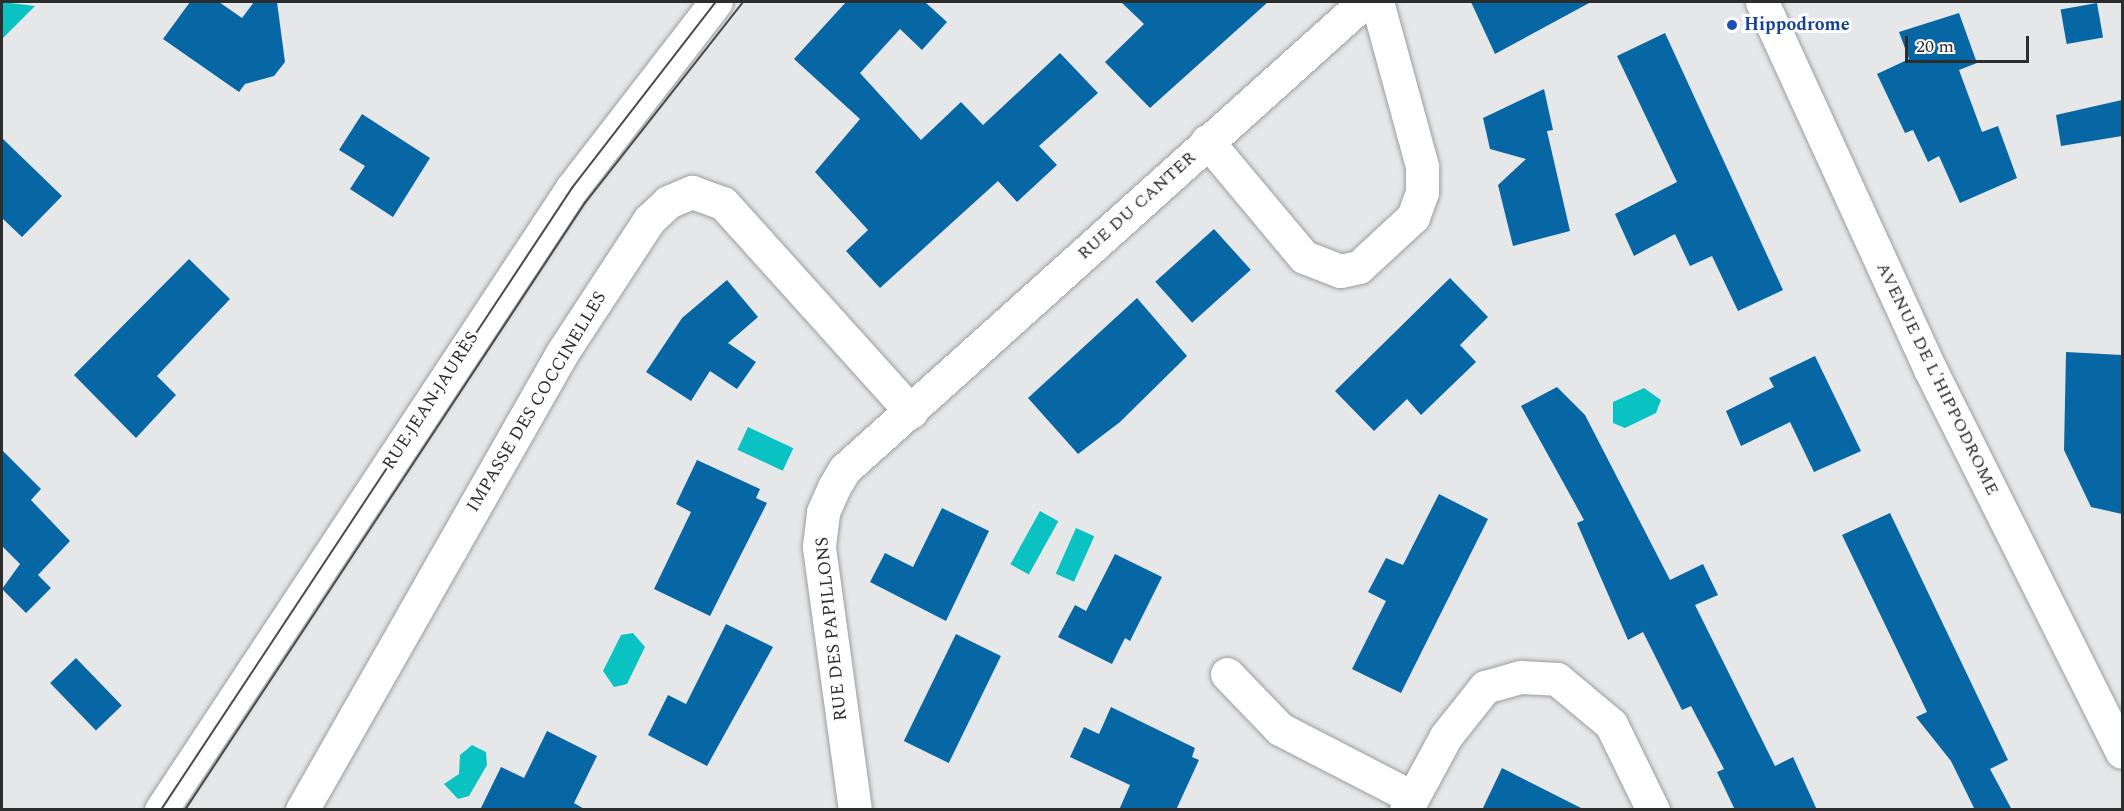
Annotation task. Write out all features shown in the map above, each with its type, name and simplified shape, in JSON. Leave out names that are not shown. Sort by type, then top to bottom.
[{"type":"street","name":"RUE JEAN JAURÈS","points":[[160,810],[572,188],[716,2]]},
{"type":"street","name":"RUE DU CANTER","points":[[911,412],[1207,141],[1364,2]]},
{"type":"street","points":[[1207,141],[1304,257],[1340,272],[1359,267],[1413,218],[1422,192],[1422,165],[1377,2]]},
{"type":"street","name":"AVENUE DE L'HIPPODROME","points":[[1762,2],[1930,369],[2122,752]]},
{"type":"street","name":"IMPASSE DES COCCINELLES","points":[[302,810],[562,353],[649,220],[668,202],[692,192],[723,203],[911,412]]},
{"type":"street","name":"RUE DES PAPILLONS","points":[[855,810],[819,546],[823,512],[845,469],[911,412]]},
{"type":"street","points":[[1227,674],[1280,729],[1409,803],[1446,736],[1485,687],[1521,677],[1557,679],[1605,717],[1653,810]]},
{"type":"water","points":[[2,2],[35,6],[2,39]]},
{"type":"water","points":[[1644,388],[1661,400],[1656,413],[1625,428],[1613,423],[1613,402]]},
{"type":"water","points":[[748,427],[793,448],[783,471],[737,450]]},
{"type":"water","points":[[1040,511],[1058,521],[1029,575],[1010,564]]},
{"type":"water","points":[[1076,528],[1094,536],[1074,582],[1056,574]]},
{"type":"water","points":[[633,633],[645,647],[627,684],[614,687],[603,671],[621,635]]},
{"type":"water","points":[[472,745],[486,752],[487,765],[469,796],[458,799],[444,784],[459,774],[460,755]]},
{"type":"building","points":[[190,2],[219,2],[242,18],[254,2],[277,2],[285,62],[274,76],[245,84],[239,92],[163,39]]},
{"type":"building","points":[[846,2],[925,2],[947,22],[922,50],[900,29],[860,73],[921,140],[961,102],[983,125],[1060,53],[1098,93],[1039,146],[1057,165],[1017,202],[998,181],[880,288],[846,251],[868,230],[815,172],[860,119],[794,59]]},
{"type":"building","points":[[1121,2],[1268,2],[1150,108],[1105,62],[1144,24]]},
{"type":"building","points":[[1471,2],[1591,2],[1495,54]]},
{"type":"building","points":[[2097,3],[2103,37],[2067,44],[2061,9]]},
{"type":"building","points":[[1959,13],[1977,63],[1959,70],[1982,132],[1998,126],[2017,178],[1960,203],[1939,156],[1928,162],[1913,130],[1905,133],[1877,74],[1909,59],[1899,32]]},
{"type":"building","points":[[1665,33],[1783,290],[1738,311],[1712,256],[1690,266],[1675,234],[1634,256],[1615,214],[1677,182],[1617,56]]},
{"type":"building","points":[[1544,89],[1553,130],[1547,131],[1570,231],[1513,246],[1498,185],[1526,159],[1490,149],[1483,118]]},
{"type":"building","points":[[2122,100],[2122,136],[2061,146],[2056,115]]},
{"type":"building","points":[[362,114],[430,158],[393,217],[350,189],[365,166],[339,150]]},
{"type":"building","points":[[2,138],[62,196],[22,237],[2,218]]},
{"type":"building","points":[[1214,229],[1251,270],[1192,323],[1155,282]]},
{"type":"building","points":[[189,259],[230,299],[157,376],[176,395],[136,438],[74,375]]},
{"type":"building","points":[[1450,278],[1488,317],[1460,345],[1476,362],[1421,415],[1407,399],[1374,431],[1335,391]]},
{"type":"building","points":[[727,280],[758,317],[728,343],[756,362],[737,389],[710,371],[691,401],[646,372],[682,318]]},
{"type":"building","points":[[1137,298],[1187,356],[1120,422],[1078,454],[1028,398]]},
{"type":"building","points":[[2066,352],[2122,355],[2122,514],[2091,507],[2064,450]]},
{"type":"building","points":[[1815,356],[1861,451],[1814,472],[1790,422],[1741,446],[1726,411],[1774,387],[1769,378]]},
{"type":"building","points":[[1557,387],[1585,415],[1670,580],[1703,564],[1718,595],[1695,605],[1775,766],[1793,757],[1817,810],[1735,810],[1717,772],[1724,769],[1691,706],[1682,710],[1643,632],[1628,640],[1577,523],[1584,520],[1521,406]]},
{"type":"building","points":[[2,450],[41,489],[31,500],[70,541],[38,575],[51,588],[26,613],[2,589],[20,564],[2,546]]},
{"type":"building","points":[[697,460],[760,489],[756,498],[767,503],[710,616],[654,589],[691,512],[676,504]]},
{"type":"building","points":[[1439,494],[1488,519],[1401,693],[1352,669],[1386,601],[1368,592],[1386,558],[1403,565]]},
{"type":"building","points":[[942,508],[989,531],[946,621],[870,582],[885,553],[913,567]]},
{"type":"building","points":[[1890,513],[2008,760],[1990,769],[2012,810],[1975,810],[1951,761],[1916,717],[1927,712],[1842,535]]},
{"type":"building","points":[[1115,554],[1162,577],[1130,641],[1125,638],[1112,664],[1058,637],[1075,605],[1086,611]]},
{"type":"building","points":[[726,624],[773,647],[707,766],[648,735],[668,695],[686,704]]},
{"type":"building","points":[[956,634],[1001,656],[949,763],[904,741]]},
{"type":"building","points":[[76,658],[122,705],[96,730],[50,683]]},
{"type":"building","points":[[1111,707],[1195,748],[1192,757],[1199,760],[1176,810],[1119,810],[1130,785],[1070,757],[1084,727],[1099,734]]},
{"type":"building","points":[[547,731],[597,756],[574,803],[586,810],[480,810],[501,767],[524,778]]},
{"type":"building","points":[[1502,768],[1585,810],[1482,810]]},
{"type":"tram line","points":[[161,810],[572,188],[716,2]]},
{"type":"tram line","points":[[185,810],[585,203],[743,2]]},
{"type":"place","name":"Hippodrome","points":[[1732,25]]}]
